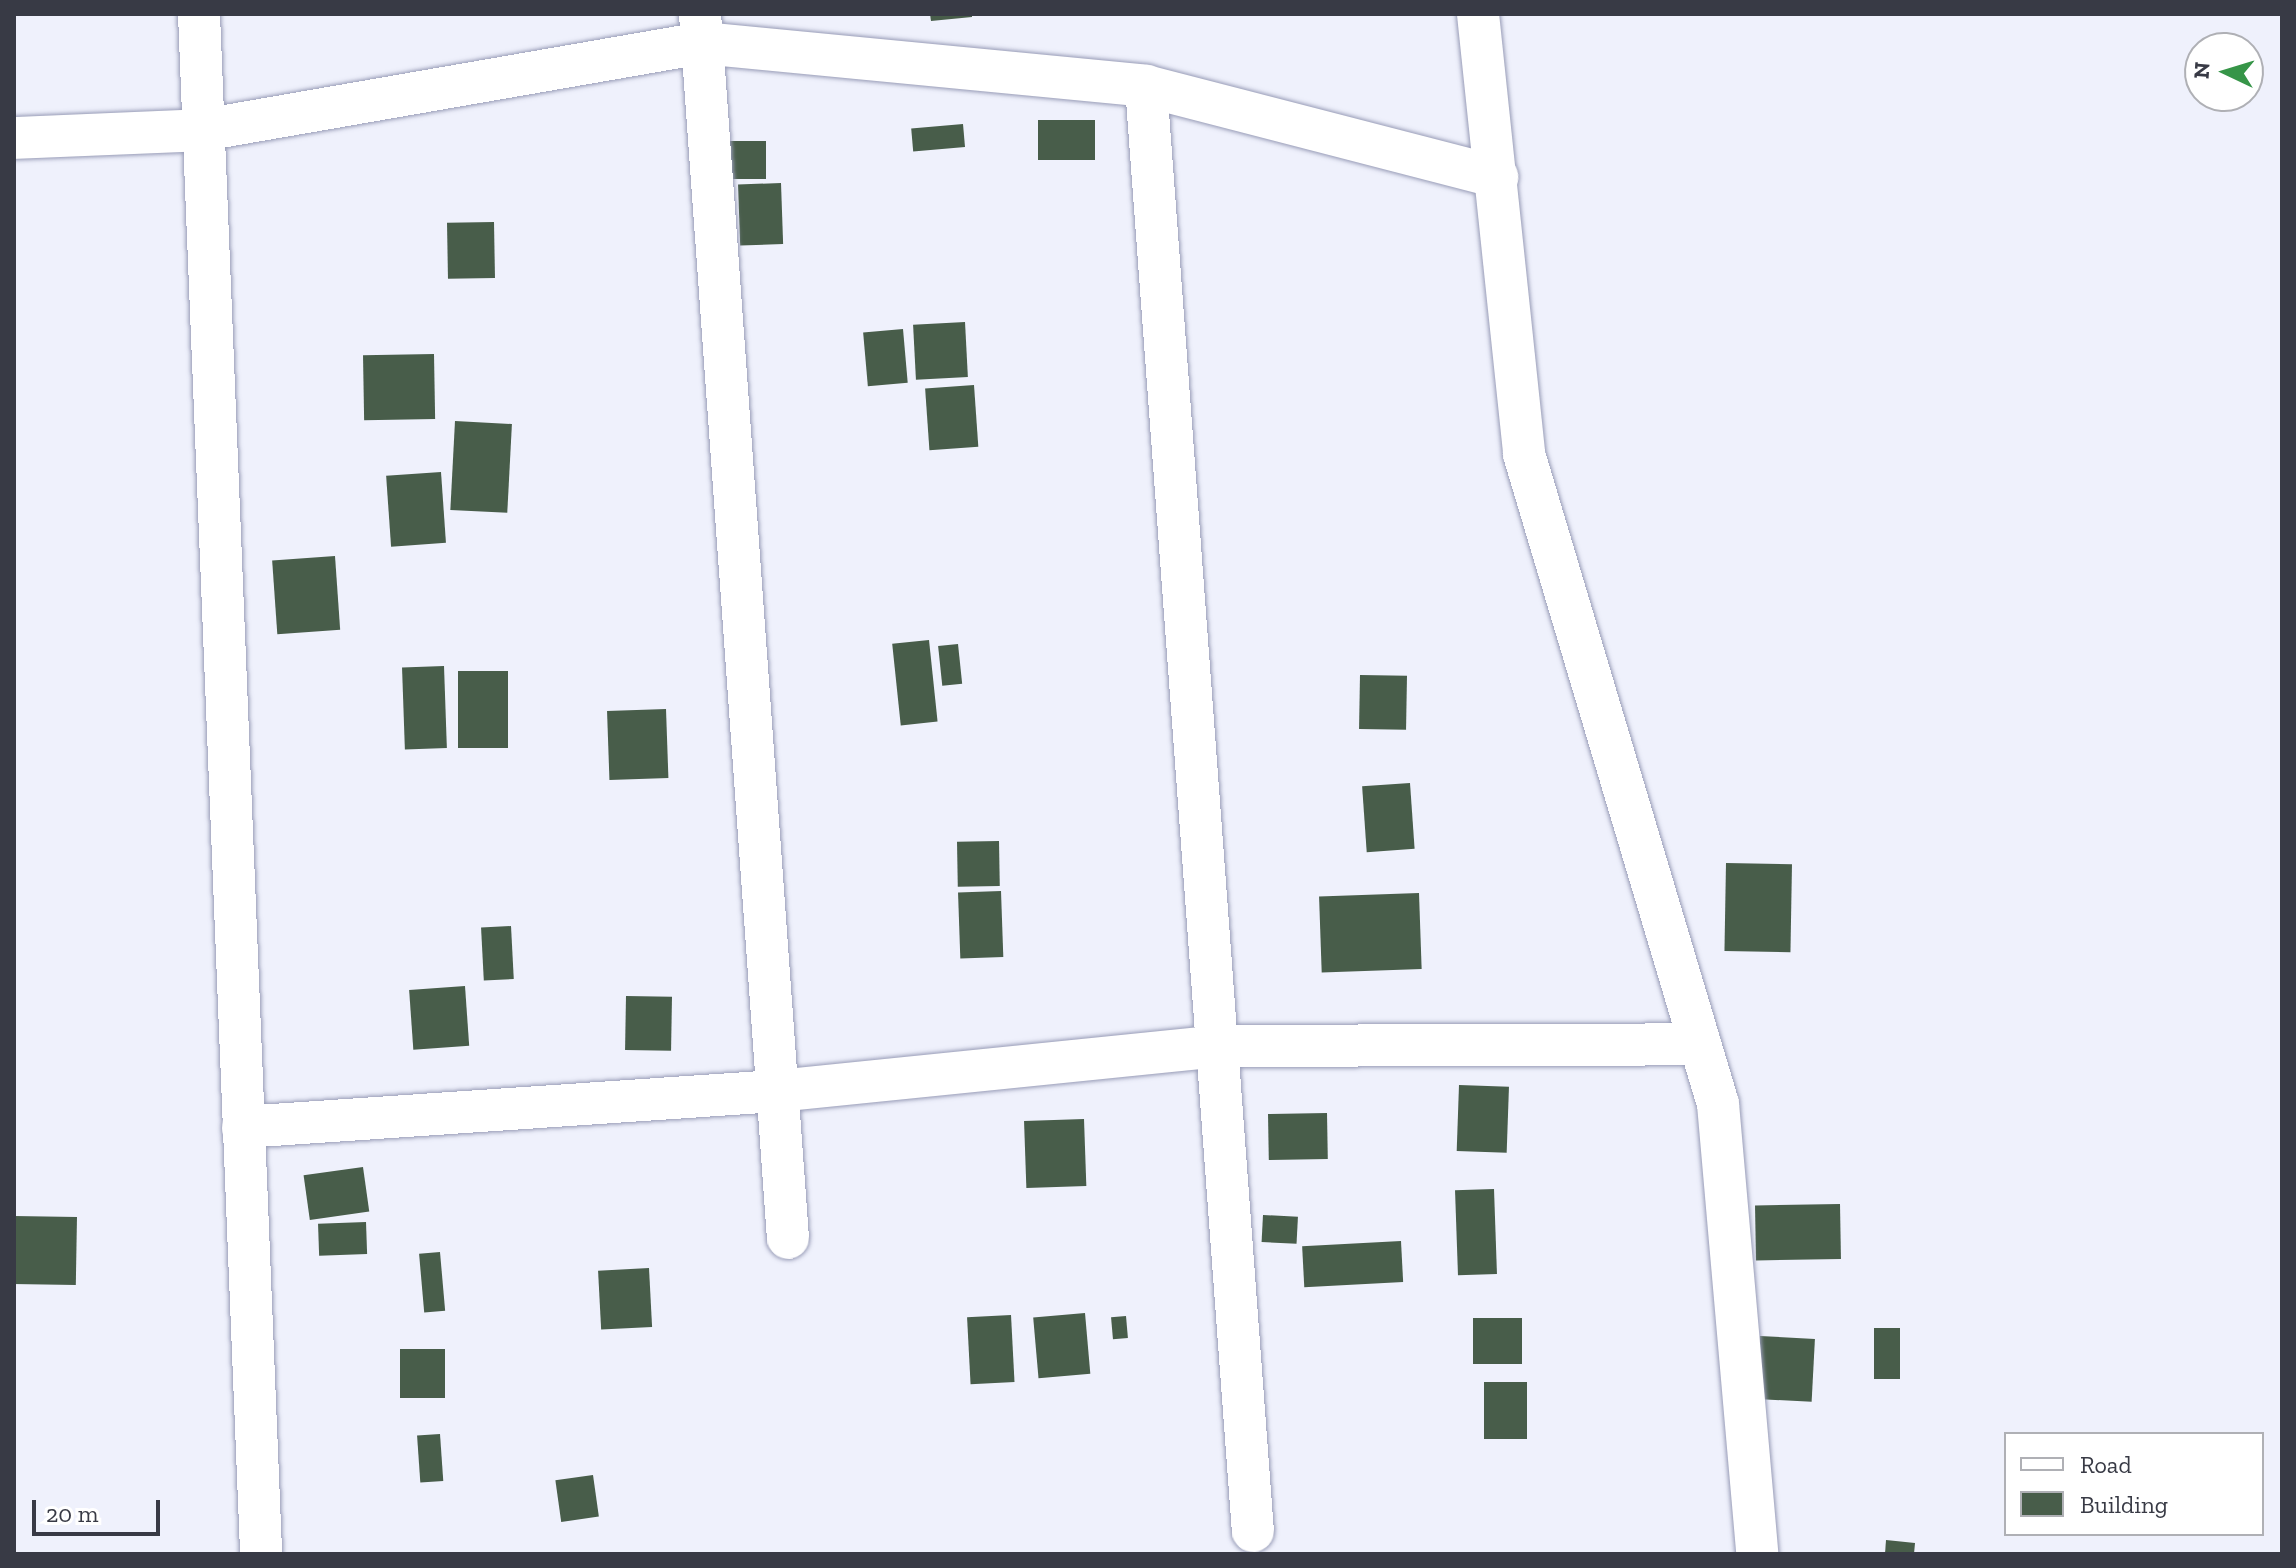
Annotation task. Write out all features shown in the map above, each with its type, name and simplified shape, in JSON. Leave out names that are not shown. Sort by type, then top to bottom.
[{"type":"street","points":[[199,14],[261,1554]]},
{"type":"street","points":[[1478,14],[1524,454],[1718,1104],[1757,1554]]},
{"type":"street","points":[[701,29],[788,1238]]},
{"type":"street","points":[[14,138],[203,130],[701,29],[1146,86],[1497,177]]},
{"type":"street","points":[[1146,86],[1253,1531]]},
{"type":"street","points":[[243,1127],[777,1091],[1218,1046],[1700,1044]]},
{"type":"building","points":[[930,14],[972,14],[972,17],[931,21]]},
{"type":"building","points":[[1038,120],[1095,120],[1095,160],[1038,160]]},
{"type":"building","points":[[963,124],[965,147],[913,151],[911,129]]},
{"type":"building","points":[[720,141],[766,141],[766,179],[720,179]]},
{"type":"building","points":[[781,183],[783,244],[740,245],[738,185]]},
{"type":"building","points":[[494,222],[495,278],[448,279],[447,223]]},
{"type":"building","points":[[965,322],[968,377],[916,380],[913,325]]},
{"type":"building","points":[[903,329],[908,383],[868,386],[863,332]]},
{"type":"building","points":[[434,354],[435,419],[364,420],[363,355]]},
{"type":"building","points":[[974,385],[978,447],[929,450],[925,388]]},
{"type":"building","points":[[455,421],[512,424],[507,513],[450,510]]},
{"type":"building","points":[[441,472],[446,543],[391,547],[386,476]]},
{"type":"building","points":[[335,556],[340,630],[277,634],[272,560]]},
{"type":"building","points":[[929,640],[938,722],[901,725],[892,644]]},
{"type":"building","points":[[958,644],[962,684],[942,686],[938,646]]},
{"type":"building","points":[[444,666],[447,748],[405,749],[402,667]]},
{"type":"building","points":[[458,671],[508,671],[508,748],[458,748]]},
{"type":"building","points":[[1360,675],[1407,676],[1406,730],[1359,729]]},
{"type":"building","points":[[666,709],[668,778],[609,780],[607,711]]},
{"type":"building","points":[[1410,783],[1415,849],[1367,852],[1362,786]]},
{"type":"building","points":[[999,841],[1000,886],[958,887],[957,842]]},
{"type":"building","points":[[1726,863],[1792,864],[1790,952],[1724,951]]},
{"type":"building","points":[[1001,891],[1003,957],[960,958],[958,893]]},
{"type":"building","points":[[1419,893],[1422,969],[1322,972],[1319,896]]},
{"type":"building","points":[[511,926],[514,979],[484,980],[481,928]]},
{"type":"building","points":[[465,986],[469,1046],[413,1050],[409,990]]},
{"type":"building","points":[[626,996],[672,997],[671,1051],[625,1050]]},
{"type":"building","points":[[1459,1085],[1509,1087],[1507,1153],[1457,1151]]},
{"type":"building","points":[[1327,1113],[1328,1159],[1269,1160],[1268,1114]]},
{"type":"building","points":[[1084,1119],[1086,1186],[1026,1188],[1024,1121]]},
{"type":"building","points":[[363,1167],[369,1212],[310,1220],[304,1175]]},
{"type":"building","points":[[1494,1189],[1497,1274],[1458,1275],[1455,1190]]},
{"type":"building","points":[[1840,1204],[1841,1259],[1756,1260],[1755,1205]]},
{"type":"building","points":[[1263,1215],[1298,1217],[1297,1244],[1262,1242]]},
{"type":"building","points":[[14,1216],[77,1217],[76,1285],[14,1284]]},
{"type":"building","points":[[366,1222],[367,1254],[319,1256],[318,1224]]},
{"type":"building","points":[[1401,1241],[1403,1282],[1304,1287],[1302,1246]]},
{"type":"building","points":[[440,1252],[445,1311],[424,1313],[419,1254]]},
{"type":"building","points":[[649,1268],[652,1327],[601,1330],[598,1271]]},
{"type":"building","points":[[1085,1313],[1090,1374],[1039,1378],[1033,1318]]},
{"type":"building","points":[[1011,1315],[1015,1382],[971,1384],[967,1317]]},
{"type":"building","points":[[1126,1316],[1128,1338],[1113,1339],[1111,1317]]},
{"type":"building","points":[[1473,1318],[1522,1318],[1522,1364],[1473,1364]]},
{"type":"building","points":[[1874,1328],[1900,1328],[1900,1379],[1874,1379]]},
{"type":"building","points":[[1760,1336],[1815,1339],[1812,1402],[1757,1399]]},
{"type":"building","points":[[400,1349],[445,1349],[445,1398],[400,1398]]},
{"type":"building","points":[[1484,1382],[1527,1382],[1527,1439],[1484,1439]]},
{"type":"building","points":[[440,1434],[443,1481],[420,1482],[417,1436]]},
{"type":"building","points":[[593,1475],[599,1517],[561,1522],[555,1480]]},
{"type":"building","points":[[1886,1540],[1915,1543],[1914,1554],[1885,1554]]}]
